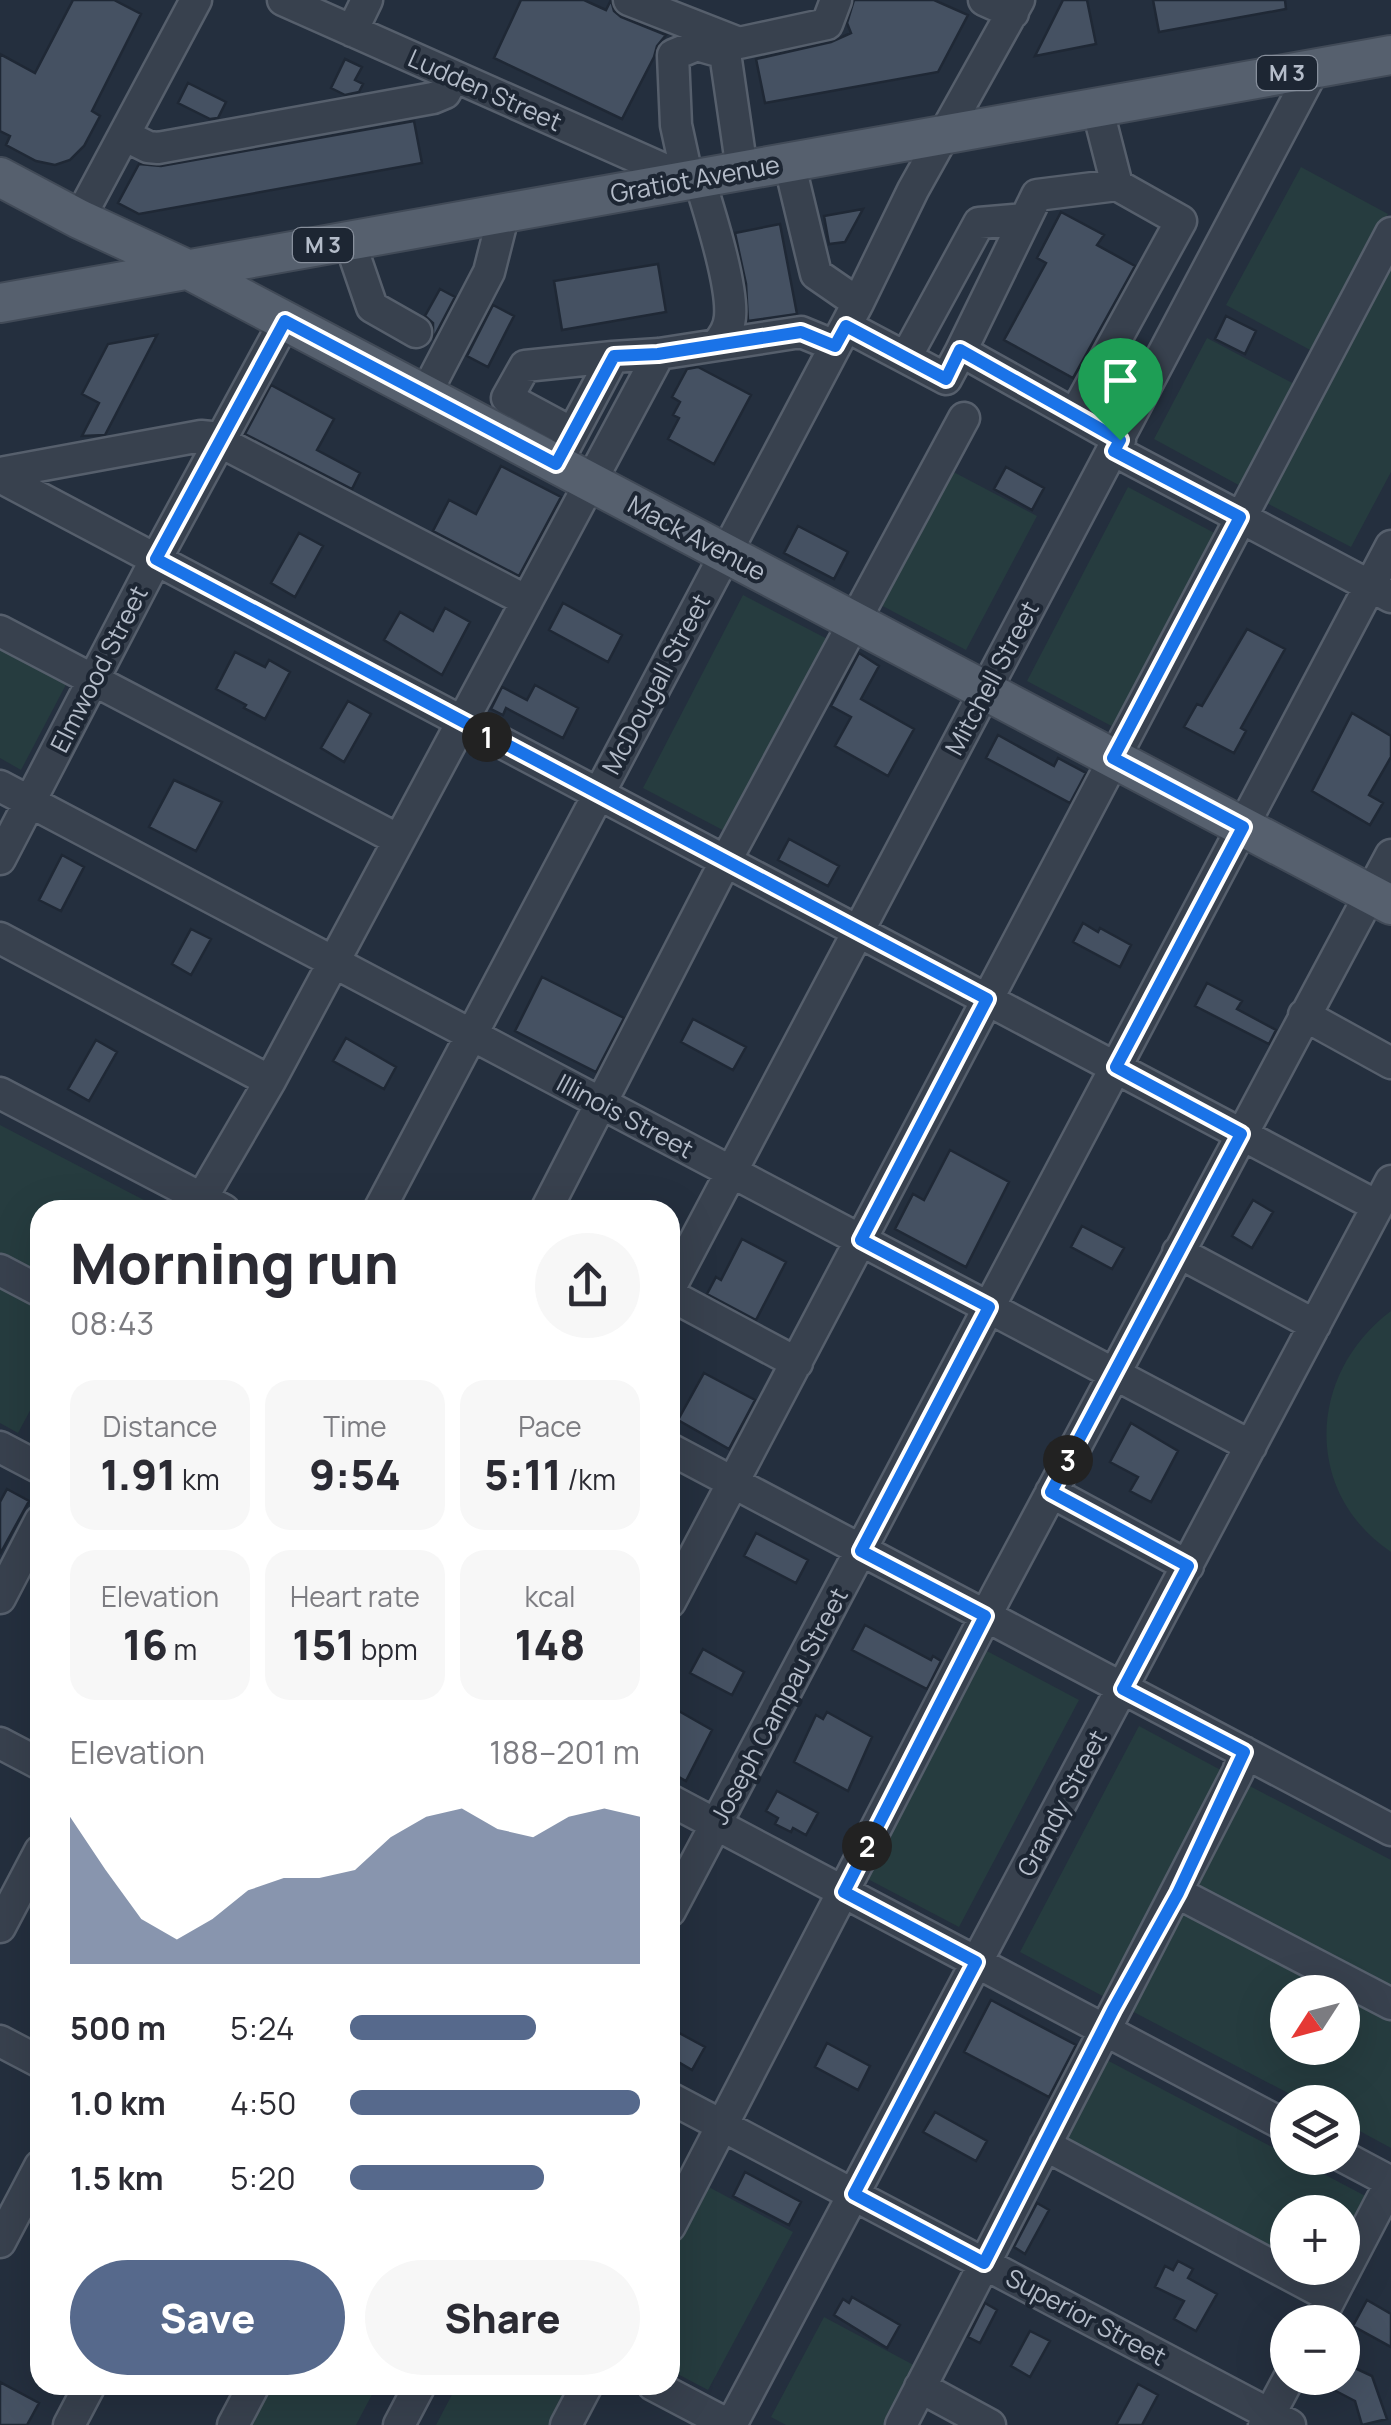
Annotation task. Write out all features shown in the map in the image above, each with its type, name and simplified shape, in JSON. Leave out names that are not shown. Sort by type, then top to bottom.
[{"type":"main road","name":"Gratiot Avenue","points":[[0,303],[1391,55]]},
{"type":"main road","name":"Mack Avenue","points":[[0,177],[187,269],[426,395],[564,448],[590,482],[1381,899]]},
{"type":"street","points":[[80,219],[196,0]]},
{"type":"street","name":"Ludden Street","points":[[282,0],[694,179]]},
{"type":"street","points":[[352,30],[367,0]]},
{"type":"street","points":[[629,0],[739,43],[826,24],[836,0]]},
{"type":"street","points":[[984,0],[1016,6]]},
{"type":"street","name":"McDougall Street","points":[[383,1200],[1016,6]]},
{"type":"street","points":[[716,345],[728,326],[730,312],[715,231],[676,125],[673,56],[697,45],[725,52],[742,170]]},
{"type":"street","name":"Mitchell Street","points":[[680,1273],[1314,68]]},
{"type":"street","points":[[124,135],[148,147],[178,144],[433,98],[445,93],[454,76]]},
{"type":"street","points":[[1097,107],[1118,185]]},
{"type":"street","points":[[789,162],[816,274],[846,325],[946,379],[1037,195],[1118,185],[1181,220],[1075,414]]},
{"type":"street","points":[[426,395],[436,342],[489,272],[504,212]]},
{"type":"street","points":[[906,358],[978,223],[1025,218]]},
{"type":"street","points":[[680,1584],[1391,233]]},
{"type":"street","points":[[349,240],[372,307],[436,342]]},
{"type":"street","name":"Elmwood Street","points":[[0,859],[285,321]]},
{"type":"street","points":[[614,356],[564,448],[507,398],[525,366],[614,356],[658,354],[846,325]]},
{"type":"street","points":[[960,350],[1075,414],[1117,445],[1240,517],[1381,592]]},
{"type":"street","points":[[210,1200],[658,354]]},
{"type":"street","points":[[551,1200],[725,862],[964,418]]},
{"type":"street","points":[[0,475],[201,436],[222,442],[527,601]]},
{"type":"street","points":[[0,475],[1241,1134],[1384,1194]]},
{"type":"street","name":"Joseph Campau Street","points":[[680,1892],[1243,827],[1381,592],[1391,546]]},
{"type":"street","points":[[0,630],[399,840]]},
{"type":"street","name":"Illinois Street","points":[[0,786],[1251,1446]]},
{"type":"street","points":[[680,2207],[985,1616],[1304,1015],[1381,899],[1391,855]]},
{"type":"street","points":[[0,938],[270,1081]]},
{"type":"street","points":[[1304,1015],[1391,1063]]},
{"type":"street","points":[[0,1093],[196,1200]]},
{"type":"street","name":"Grandy Street","points":[[730,2425],[1384,1194]]},
{"type":"street","points":[[1178,1252],[1314,1325]]},
{"type":"street","points":[[0,1270],[30,1286]]},
{"type":"street","points":[[680,1298],[797,1363]]},
{"type":"street","points":[[0,1447],[30,1463]]},
{"type":"street","points":[[680,1454],[1391,1830]]},
{"type":"street","points":[[1051,1492],[1188,1566]]},
{"type":"street","points":[[0,1597],[30,1540]]},
{"type":"street","points":[[0,1743],[30,1759]]},
{"type":"street","points":[[900,2425],[1103,2030],[1178,1893],[1244,1752]]},
{"type":"street","points":[[680,1805],[1270,2118]]},
{"type":"street","points":[[0,1927],[30,1871]]},
{"type":"street","points":[[1178,1893],[1391,2004]]},
{"type":"street","points":[[0,2041],[30,2057]]},
{"type":"street","name":"Superior Street","points":[[680,2103],[1275,2421]]},
{"type":"street","points":[[1045,2144],[1316,2305]]},
{"type":"street","points":[[1327,2305],[1391,2182],[1360,2166]]},
{"type":"street","points":[[0,2242],[30,2185]]},
{"type":"street","points":[[920,2387],[990,2425]]},
{"type":"street","points":[[70,2425],[85,2395]]},
{"type":"street","points":[[233,2425],[249,2395]]},
{"type":"street","points":[[399,2425],[415,2395]]},
{"type":"street","points":[[566,2425],[582,2395]]},
{"type":"street","points":[[672,2395],[730,2425]]},
{"type":"street","points":[[1275,2421],[1283,2395]]},
{"type":"green space","points":[[1301,167],[1388,214],[1314,352],[1226,305]]},
{"type":"green space","points":[[1391,248],[1391,472],[1351,547],[1259,499]]},
{"type":"green space","points":[[1207,338],[1300,387],[1246,489],[1154,439]]},
{"type":"green space","points":[[946,468],[1037,516],[966,650],[875,602]]},
{"type":"green space","points":[[1128,487],[1220,536],[1119,730],[1027,681]]},
{"type":"green space","points":[[743,595],[835,643],[734,836],[643,788]]},
{"type":"green space","points":[[0,637],[71,675],[21,770],[0,758]]},
{"type":"green space","points":[[0,1125],[144,1200],[30,1200],[30,1274],[0,1258]]},
{"type":"green space","points":[[0,1284],[30,1300],[30,1411],[18,1433],[0,1423]]},
{"type":"green space","points":[[1391,1311],[1391,1552],[1362,1527],[1342,1498],[1330,1466],[1326,1432],[1331,1399],[1343,1366],[1364,1337]]},
{"type":"green space","points":[[985,1650],[1079,1700],[959,1927],[864,1877]]},
{"type":"green space","points":[[1139,1726],[1230,1775],[1112,2001],[1020,1952]]},
{"type":"green space","points":[[1246,1784],[1391,1860],[1391,1993],[1360,1975],[1192,1888]]},
{"type":"green space","points":[[1181,1904],[1317,1975],[1270,1975],[1270,2065],[1360,2065],[1360,1998],[1391,2014],[1391,2148],[1360,2131],[1360,2085],[1273,2085],[1126,2008]]},
{"type":"green space","points":[[1103,2058],[1270,2146],[1270,2175],[1325,2175],[1373,2200],[1360,2225],[1360,2195],[1270,2195],[1270,2251],[1060,2141]]},
{"type":"green space","points":[[705,2185],[793,2232],[708,2390],[680,2375],[680,2231]]},
{"type":"green space","points":[[824,2317],[921,2369],[891,2425],[786,2425],[771,2417]]},
{"type":"green space","points":[[260,2395],[372,2395],[356,2425],[244,2425]]},
{"type":"green space","points":[[452,2395],[570,2395],[553,2425],[436,2425]]},
{"type":"building","points":[[73,0],[114,0],[141,14],[92,111],[100,116],[84,146],[70,160],[55,165],[36,161],[6,145],[10,136],[0,131],[0,54],[35,73]]},
{"type":"building","points":[[521,0],[584,0],[606,10],[611,0],[621,17],[666,35],[622,119],[494,58]]},
{"type":"building","points":[[854,0],[934,0],[968,15],[938,72],[765,103],[756,59],[831,42],[851,33],[847,23]]},
{"type":"building","points":[[1063,0],[1087,0],[1096,44],[1035,56]]},
{"type":"building","points":[[1153,0],[1285,0],[1286,9],[1159,32]]},
{"type":"building","points":[[345,59],[362,67],[355,80],[363,84],[359,92],[345,95],[331,88]]},
{"type":"building","points":[[188,83],[226,102],[218,118],[210,119],[178,103]]},
{"type":"building","points":[[414,121],[422,163],[139,214],[118,203],[139,164],[161,166]]},
{"type":"building","points":[[863,209],[845,242],[829,244],[824,216]]},
{"type":"building","points":[[1061,212],[1104,235],[1097,245],[1135,266],[1073,378],[1004,340],[1046,263],[1037,258]]},
{"type":"building","points":[[780,224],[797,314],[748,321],[746,284],[735,233]]},
{"type":"building","points":[[658,264],[666,312],[562,330],[554,281]]},
{"type":"building","points":[[440,289],[455,297],[433,339],[433,323],[425,316]]},
{"type":"building","points":[[493,305],[514,316],[488,367],[467,356]]},
{"type":"building","points":[[1226,316],[1256,331],[1245,354],[1215,339]]},
{"type":"building","points":[[157,335],[105,435],[82,436],[99,403],[82,394],[108,344]]},
{"type":"building","points":[[698,367],[751,395],[714,464],[668,439],[679,418],[673,415],[680,402],[672,397],[687,369]]},
{"type":"building","points":[[271,385],[334,419],[317,450],[360,473],[352,489],[245,434]]},
{"type":"building","points":[[501,466],[561,497],[519,576],[433,531],[449,500],[476,514]]},
{"type":"building","points":[[1006,467],[1044,488],[1032,510],[994,489]]},
{"type":"building","points":[[798,526],[848,552],[834,579],[784,553]]},
{"type":"building","points":[[299,533],[323,546],[295,597],[271,583]]},
{"type":"building","points":[[563,603],[622,635],[608,662],[549,630]]},
{"type":"building","points":[[445,608],[470,622],[442,675],[384,640],[400,612],[433,631]]},
{"type":"building","points":[[1247,629],[1285,649],[1241,728],[1246,731],[1234,753],[1184,727],[1197,704],[1202,706]]},
{"type":"building","points":[[235,652],[265,667],[269,660],[290,672],[265,719],[216,689]]},
{"type":"building","points":[[859,653],[879,666],[861,699],[914,729],[888,776],[835,746],[851,717],[831,706]]},
{"type":"building","points":[[535,685],[578,708],[563,738],[506,708],[503,715],[491,709],[502,687],[527,700]]},
{"type":"building","points":[[348,701],[371,714],[344,762],[321,748]]},
{"type":"building","points":[[1352,713],[1391,736],[1391,757],[1369,795],[1383,803],[1370,825],[1312,791]]},
{"type":"building","points":[[998,735],[1054,766],[1058,758],[1086,773],[1070,803],[986,758]]},
{"type":"building","points":[[174,780],[222,802],[196,851],[149,827]]},
{"type":"building","points":[[789,839],[839,866],[828,886],[778,860]]},
{"type":"building","points":[[62,855],[84,867],[61,911],[39,900]]},
{"type":"building","points":[[1083,923],[1131,945],[1120,967],[1073,942]]},
{"type":"building","points":[[191,929],[211,939],[191,975],[172,964]]},
{"type":"building","points":[[542,977],[624,1018],[596,1072],[515,1031]]},
{"type":"building","points":[[1207,983],[1242,1001],[1237,1009],[1276,1030],[1269,1044],[1195,1006]]},
{"type":"building","points":[[693,1019],[746,1047],[733,1070],[681,1042]]},
{"type":"building","points":[[346,1038],[396,1067],[384,1089],[333,1061]]},
{"type":"building","points":[[96,1040],[117,1052],[89,1101],[68,1089]]},
{"type":"building","points":[[950,1150],[1009,1182],[966,1267],[895,1229],[913,1194],[924,1200]]},
{"type":"building","points":[[1253,1200],[1273,1212],[1252,1248],[1232,1236]]},
{"type":"building","points":[[1082,1226],[1124,1248],[1112,1269],[1071,1247]]},
{"type":"building","points":[[742,1239],[786,1262],[756,1320],[707,1294],[716,1277],[721,1280]]},
{"type":"building","points":[[704,1373],[755,1400],[729,1449],[680,1421]]},
{"type":"building","points":[[1131,1423],[1178,1451],[1151,1502],[1130,1491],[1138,1477],[1110,1462]]},
{"type":"building","points":[[7,1489],[29,1501],[0,1554],[0,1502]]},
{"type":"building","points":[[756,1533],[808,1560],[796,1583],[744,1556]]},
{"type":"building","points":[[865,1625],[931,1660],[933,1656],[941,1661],[927,1689],[852,1650]]},
{"type":"building","points":[[703,1649],[744,1672],[732,1695],[690,1673]]},
{"type":"building","points":[[680,1712],[712,1730],[686,1781],[680,1778]]},
{"type":"building","points":[[827,1712],[872,1737],[848,1791],[794,1762],[816,1715],[823,1719]]},
{"type":"building","points":[[777,1791],[818,1813],[806,1835],[775,1824],[778,1818],[766,1811]]},
{"type":"building","points":[[991,2000],[1076,2045],[1049,2097],[964,2052]]},
{"type":"building","points":[[680,2033],[705,2047],[692,2070],[680,2063]]},
{"type":"building","points":[[827,2043],[870,2066],[858,2090],[815,2067]]},
{"type":"building","points":[[935,2112],[987,2141],[976,2161],[923,2132]]},
{"type":"building","points":[[745,2172],[801,2202],[789,2225],[733,2196]]},
{"type":"building","points":[[1037,2203],[1049,2210],[1025,2254],[1014,2247]]},
{"type":"building","points":[[1178,2261],[1193,2269],[1188,2278],[1217,2294],[1196,2331],[1174,2319],[1184,2301],[1155,2287],[1165,2266],[1173,2270]]},
{"type":"building","points":[[852,2297],[900,2325],[887,2348],[834,2315],[843,2299],[849,2303]]},
{"type":"building","points":[[1367,2300],[1391,2314],[1391,2347],[1360,2330],[1360,2313]]},
{"type":"building","points":[[985,2303],[997,2310],[980,2343],[968,2337]]},
{"type":"building","points":[[1030,2331],[1050,2341],[1030,2377],[1011,2366]]},
{"type":"building","points":[[1360,2370],[1372,2376],[1387,2419],[1362,2425],[1355,2401],[1344,2395],[1360,2395]]},
{"type":"building","points":[[0,2382],[39,2403],[27,2425],[0,2425]]},
{"type":"building","points":[[1138,2384],[1158,2395],[1142,2425],[1116,2425]]},
{"type":"route","points":[[285,321],[556,464],[614,356],[658,354],[801,332],[835,346],[846,326],[946,379],[960,350],[1120,440],[1114,451],[1240,517],[1113,758],[1243,827],[1116,1067],[1241,1134],[1051,1492],[1188,1566],[1123,1689],[1244,1752],[1238,1772],[1178,1893],[1113,2010],[984,2263],[854,2194],[976,1962],[844,1892],[985,1616],[861,1551],[989,1307],[861,1240],[987,999],[156,559],[285,321]]}]
